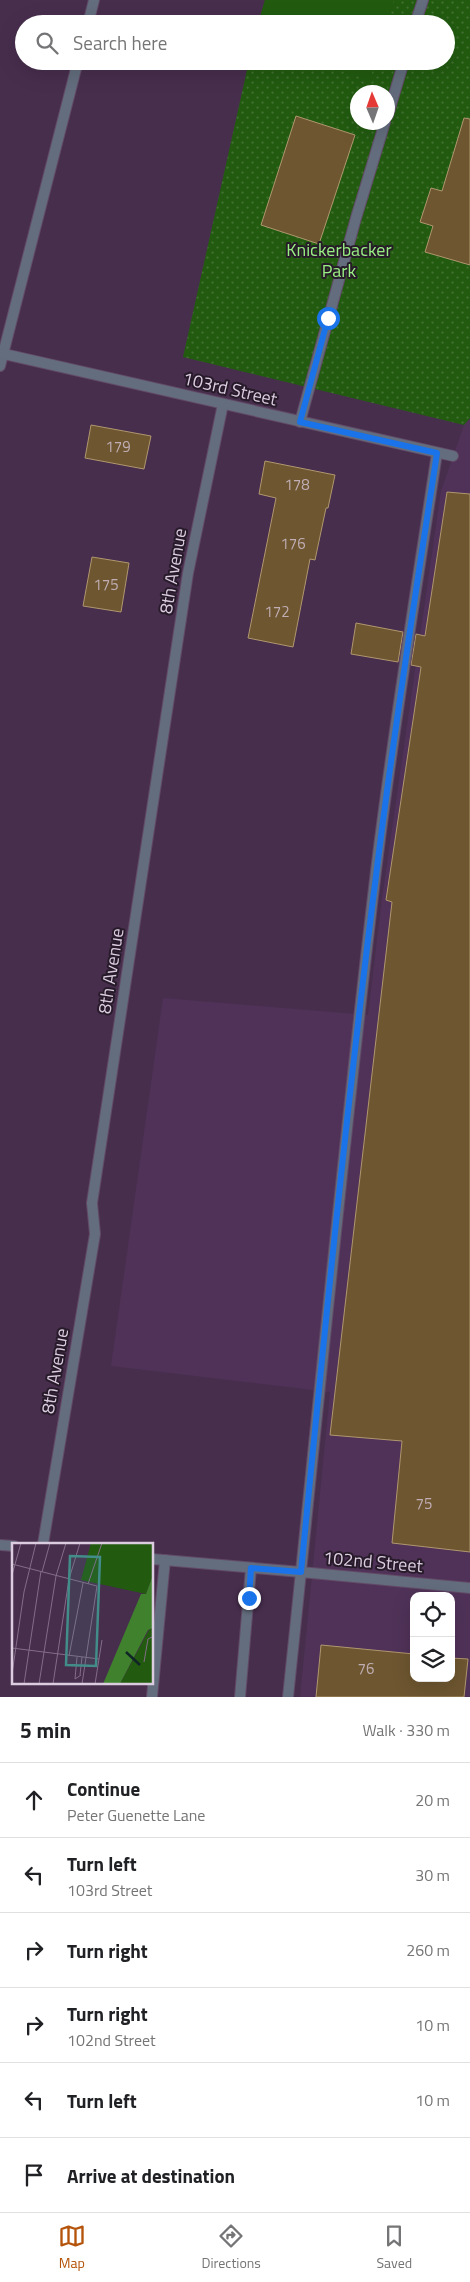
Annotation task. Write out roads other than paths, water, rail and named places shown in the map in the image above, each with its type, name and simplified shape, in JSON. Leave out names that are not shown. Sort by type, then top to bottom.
[{"type":"street","points":[[90,15],[94,0]]},
{"type":"street","points":[[418,15],[423,0]]},
{"type":"street","points":[[0,366],[1,353],[76,70]]},
{"type":"street","points":[[395,91],[401,70]]},
{"type":"street","points":[[300,422],[356,218],[383,130]]},
{"type":"street","name":"103rd Street","points":[[1,353],[453,456]]},
{"type":"street","name":"8th Avenue","points":[[43,1543],[95,1234],[92,1203],[188,572],[223,404]]},
{"type":"street","points":[[288,1697],[328,1297],[376,869],[401,685],[437,453]]},
{"type":"street","name":"102nd Street","points":[[154,1559],[470,1588]]},
{"type":"street","points":[[154,1676],[165,1560]]},
{"type":"street","points":[[240,1697],[251,1568]]},
{"type":"street","points":[[152,1697],[153,1684]]},
{"type":"park label","name":"Knickerbacker Park","points":[[339,260]]}]
